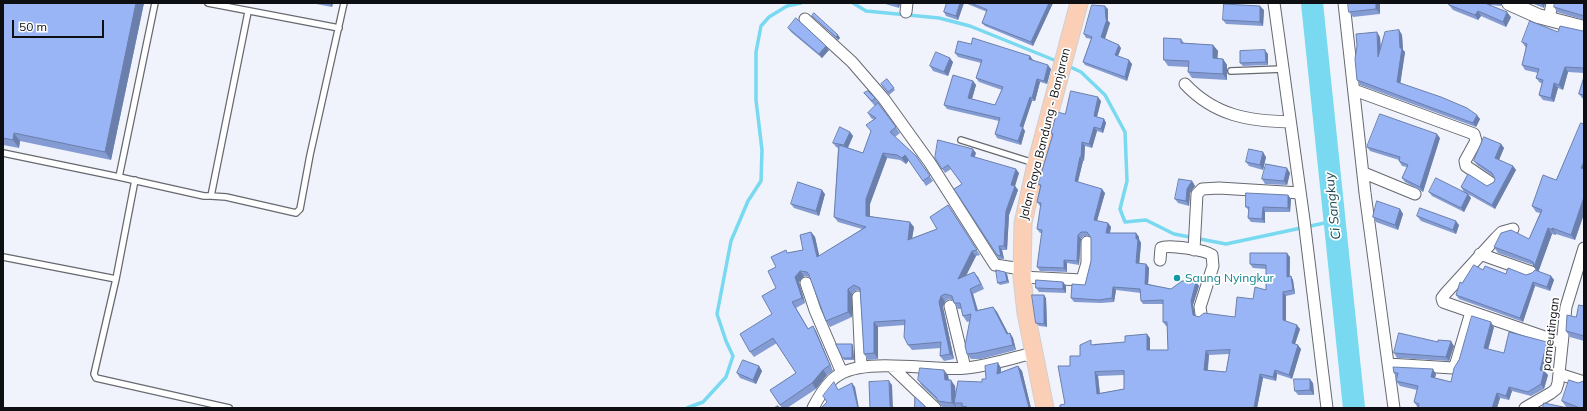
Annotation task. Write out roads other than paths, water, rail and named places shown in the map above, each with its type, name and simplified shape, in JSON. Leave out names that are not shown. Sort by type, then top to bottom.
[{"type":"main road","name":"Jalan Raya Bandung - Banjaran","points":[[1045,408],[1035,357],[1022,273],[1023,223],[1036,164],[1079,3]]},
{"type":"street","points":[[1274,3],[1307,242],[1327,408]]},
{"type":"street","points":[[1344,3],[1394,408]]},
{"type":"street","points":[[1510,3],[1548,19],[1584,28]]},
{"type":"street","points":[[1548,19],[1552,3]]},
{"type":"street","points":[[805,19],[852,62],[888,105],[930,162],[995,265],[1022,273],[1082,280],[1087,263],[1087,242]]},
{"type":"street","points":[[1185,84],[1205,102],[1234,116],[1266,121],[1290,122]]},
{"type":"street","points":[[1354,90],[1474,134],[1476,141],[1466,161],[1466,166],[1491,183]]},
{"type":"street","points":[[1364,173],[1415,194]]},
{"type":"street","points":[[1194,248],[1197,194],[1202,189],[1219,188],[1300,193]]},
{"type":"street","points":[[1514,229],[1502,232],[1480,254],[1442,298],[1444,303],[1562,344]]},
{"type":"street","points":[[1160,260],[1162,246],[1194,248],[1212,255],[1213,266],[1200,307],[1201,314]]},
{"type":"street","name":"pameutingan","points":[[1526,408],[1556,388],[1559,374],[1566,306],[1584,248]]},
{"type":"street","points":[[1480,254],[1531,272]]},
{"type":"street","points":[[806,283],[815,310],[842,373]]},
{"type":"street","points":[[858,297],[861,366]]},
{"type":"street","points":[[950,306],[965,368]]},
{"type":"street","points":[[1388,364],[1452,368],[1456,363],[1471,312]]},
{"type":"street","points":[[813,408],[821,393],[832,379],[842,373],[861,366],[965,368],[1026,355],[1035,357]]},
{"type":"street","points":[[892,367],[935,408]]},
{"type":"street","points":[[1559,374],[1584,382]]},
{"type":"lane","points":[[119,177],[155,3]]},
{"type":"lane","points":[[208,3],[248,12],[339,28]]},
{"type":"lane","points":[[3,153],[136,180],[204,196],[226,197],[296,213],[300,209],[310,155],[344,3]]},
{"type":"lane","points":[[211,196],[248,12]]},
{"type":"lane","points":[[1230,72],[1283,69]]},
{"type":"lane","points":[[961,140],[1036,164]]},
{"type":"lane","points":[[136,180],[116,279],[94,374],[96,378],[229,408]]},
{"type":"lane","points":[[3,257],[116,279]]},
{"type":"waterway","points":[[687,408],[703,402],[726,377],[733,356],[726,341],[717,314],[731,241],[748,201],[761,181],[762,150],[756,100],[756,52],[761,26],[769,17],[787,6],[801,3]]},
{"type":"waterway","points":[[853,3],[866,11],[939,18],[970,26],[1059,62]]},
{"type":"waterway","name":"Ci Sangkuy","points":[[1312,3],[1354,408]]},
{"type":"waterway","points":[[1066,65],[1081,72],[1105,95],[1125,132],[1127,181],[1120,209],[1125,222],[1146,220],[1174,234],[1226,244],[1334,221]]},
{"type":"place","name":"Saung Nyingkur","points":[[1177,278]]}]
